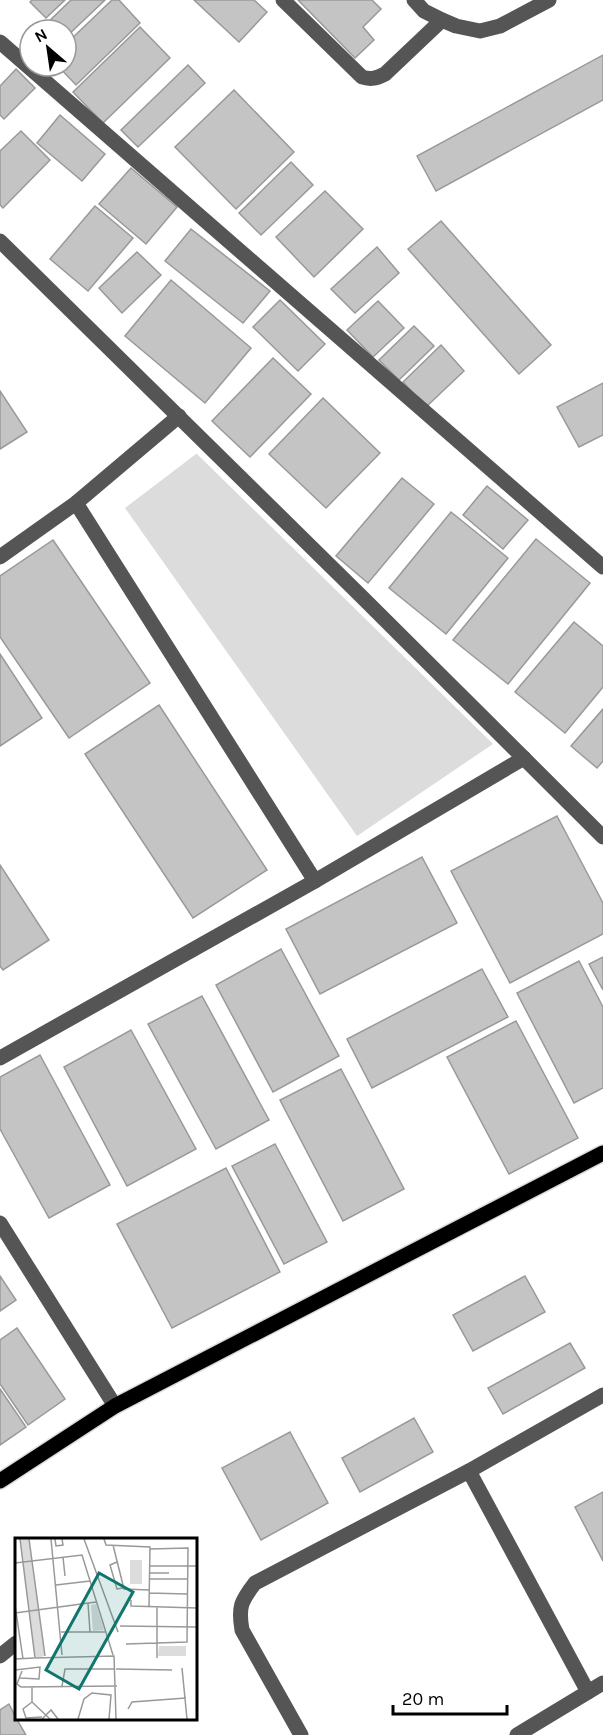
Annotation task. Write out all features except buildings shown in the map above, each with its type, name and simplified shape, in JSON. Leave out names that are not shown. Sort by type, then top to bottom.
[{"type":"main road","points":[[0,1481],[116,1406],[603,1153]]},
{"type":"street","points":[[283,0],[362,78],[368,79],[376,79],[385,74],[442,20]]},
{"type":"street","points":[[414,0],[424,11],[442,20],[456,26],[480,31],[500,26],[549,0]]},
{"type":"street","points":[[0,42],[603,567]]},
{"type":"street","points":[[0,242],[179,416],[603,837]]},
{"type":"street","points":[[0,557],[76,503],[179,416]]},
{"type":"street","points":[[76,503],[315,881]]},
{"type":"street","points":[[0,1058],[315,881],[524,758]]},
{"type":"street","points":[[0,1223],[116,1406]]},
{"type":"street","points":[[301,1735],[242,1630],[239,1612],[244,1598],[255,1583],[469,1471],[603,1395]]},
{"type":"street","points":[[469,1471],[588,1692]]},
{"type":"street","points":[[0,1656],[15,1644]]},
{"type":"street","points":[[517,1735],[603,1683]]},
{"type":"shaded area","points":[[196,454],[493,744],[357,836],[125,508]]}]
